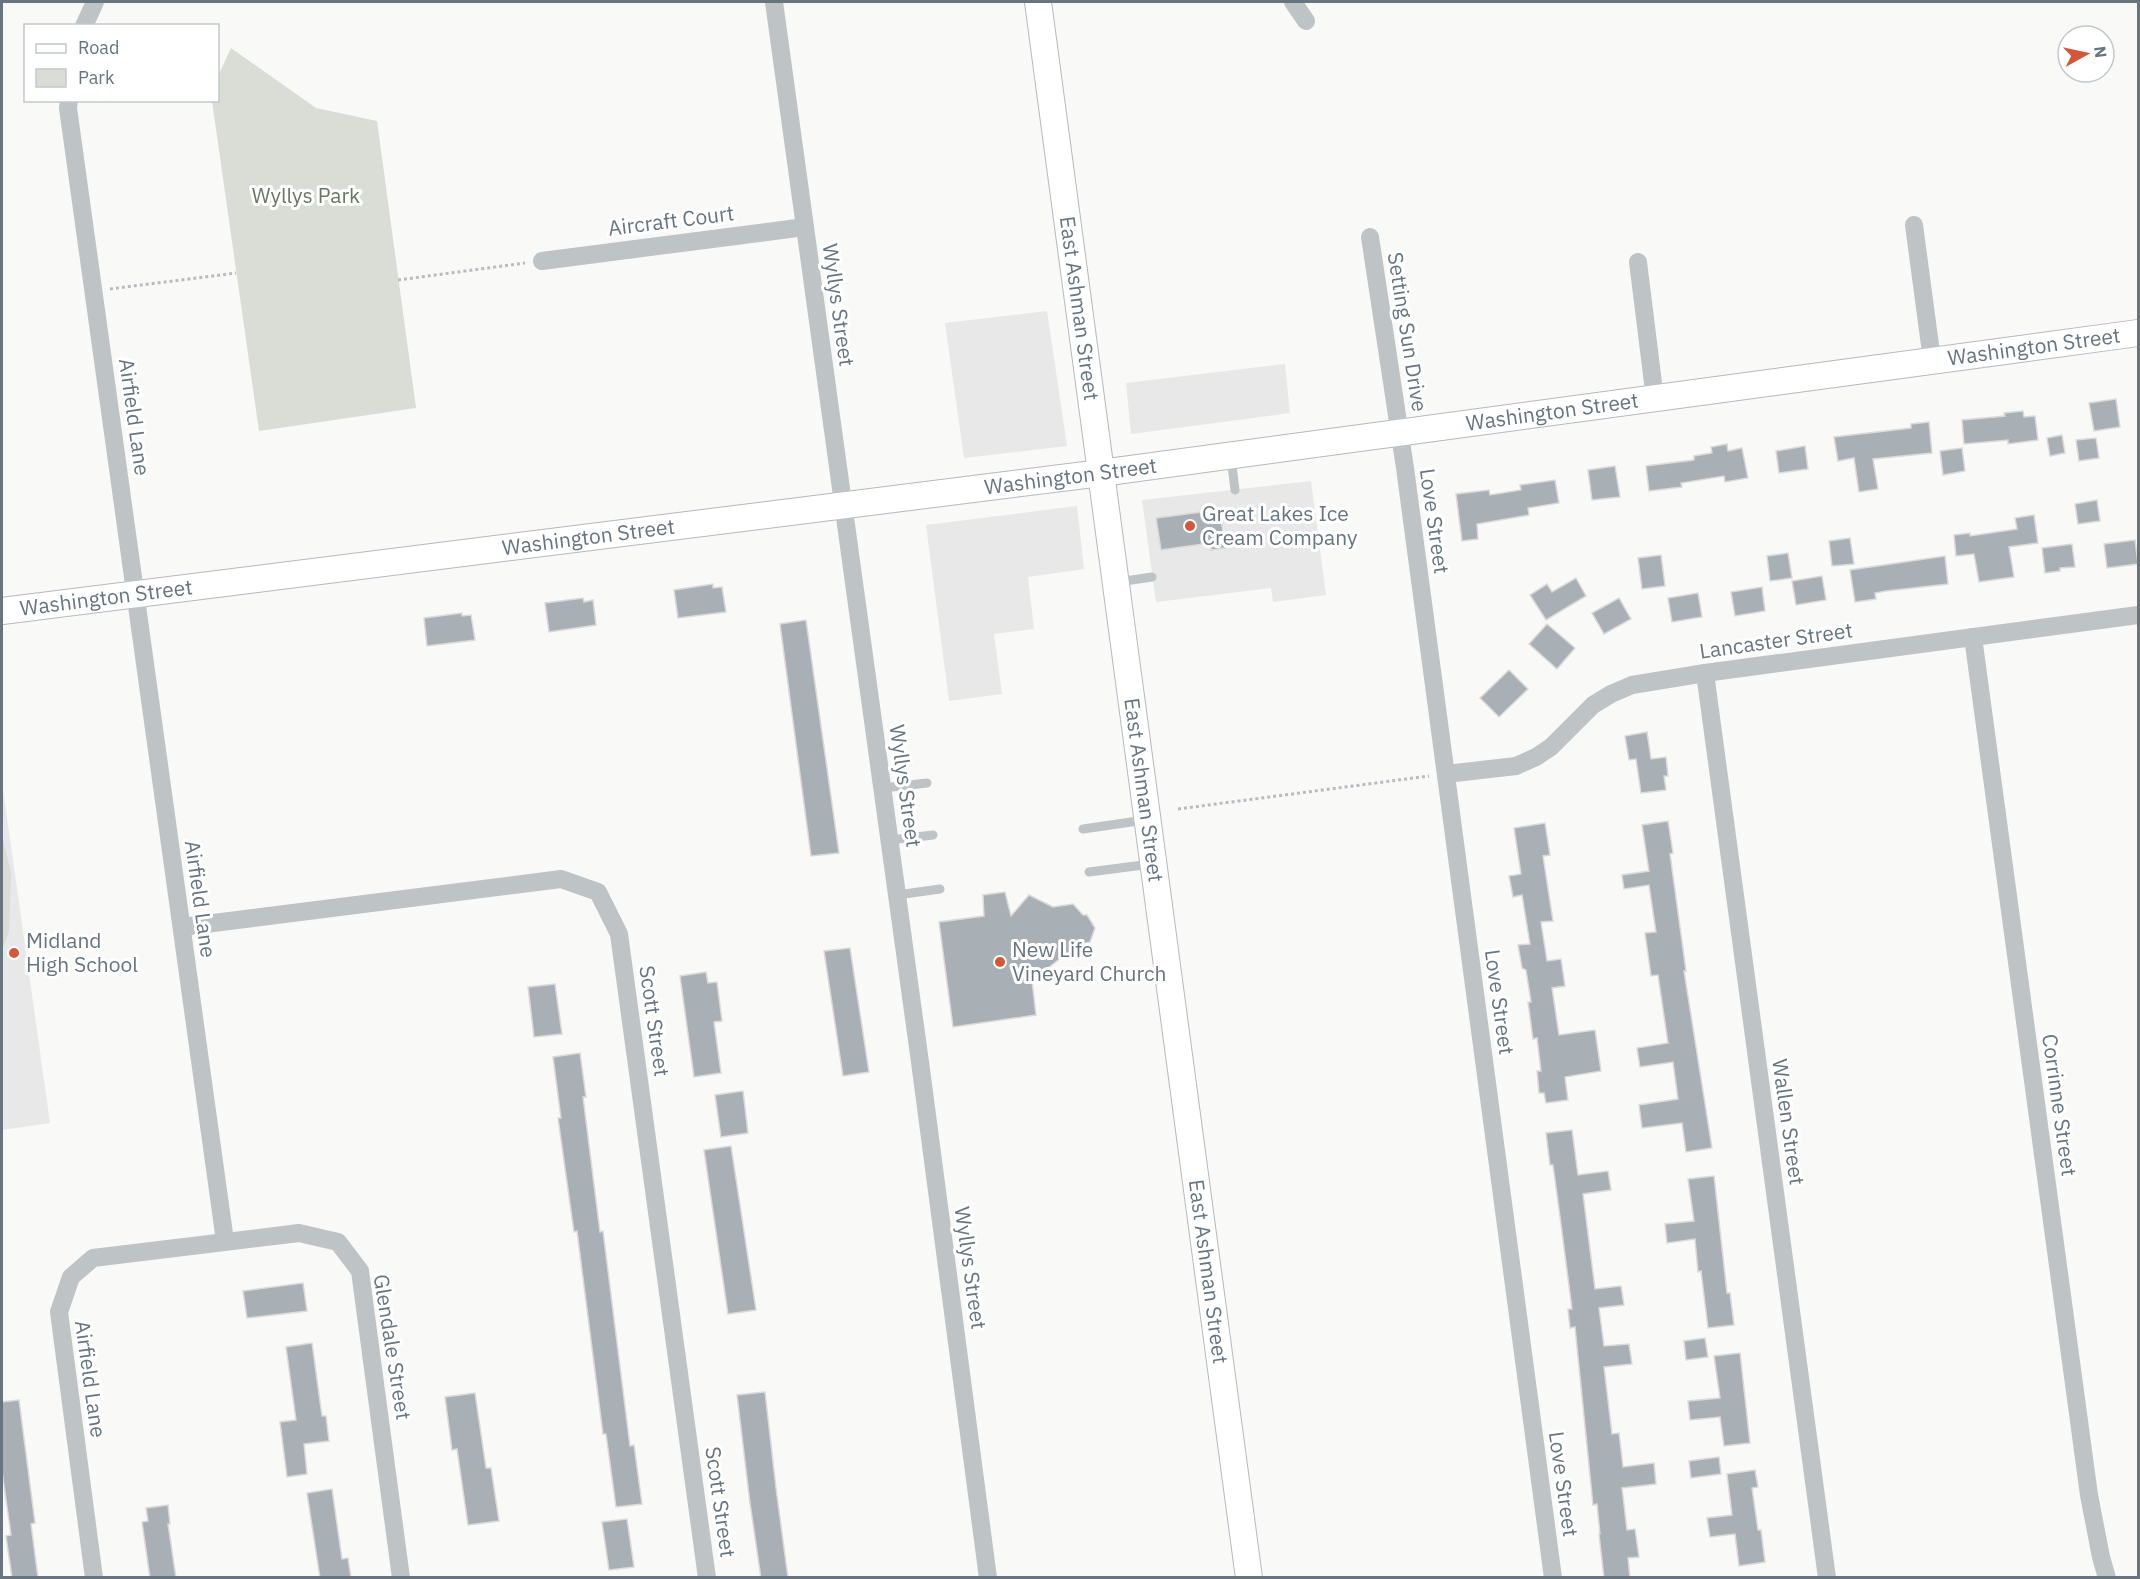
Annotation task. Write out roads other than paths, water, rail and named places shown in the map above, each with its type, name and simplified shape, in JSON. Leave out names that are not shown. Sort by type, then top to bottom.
[{"type":"street","points":[[85,24],[95,2]]},
{"type":"street","name":"Wyllys Street","points":[[774,2],[883,788],[988,1578]]},
{"type":"street","name":"East Ashman Street","points":[[1038,2],[1249,1578]]},
{"type":"street","points":[[1293,2],[1306,21]]},
{"type":"street","name":"Airfield Lane","points":[[69,102],[225,1241],[93,1258],[71,1277],[59,1312],[94,1578]]},
{"type":"street","points":[[1914,225],[1932,360]]},
{"type":"street","name":"Aircraft Court","points":[[542,261],[805,227]]},
{"type":"street","name":"Setting Sun Drive","points":[[1370,237],[1400,433]]},
{"type":"street","points":[[1638,262],[1655,399]]},
{"type":"street","name":"Washington Street","points":[[2,611],[1101,473],[2139,333]]},
{"type":"street","name":"Love Street","points":[[1400,433],[1553,1578]]},
{"type":"street","name":"Lancaster Street","points":[[1446,774],[1516,766],[1536,757],[1551,747],[1593,705],[1632,685],[1705,673],[2139,615]]},
{"type":"street","name":"Corrinne Street","points":[[1973,637],[2089,1495],[2107,1578]]},
{"type":"street","name":"Wallen Street","points":[[1705,673],[1827,1578]]},
{"type":"street","name":"Scott Street","points":[[182,927],[561,879],[598,892],[619,934],[707,1578]]},
{"type":"street","name":"Glendale Street","points":[[225,1241],[298,1233],[338,1242],[360,1271],[401,1578]]},
{"type":"lane","points":[[1231,456],[1235,490]]},
{"type":"lane","points":[[1116,582],[1152,577]]},
{"type":"lane","points":[[883,788],[927,783]]},
{"type":"lane","points":[[1083,829],[1147,820]]},
{"type":"lane","points":[[890,840],[933,835]]},
{"type":"lane","points":[[1089,872],[1153,863]]},
{"type":"lane","points":[[897,895],[940,889]]},
{"type":"place","name":"Great Lakes Ice Cream Company","points":[[1190,526]]},
{"type":"place","name":"Midland High School","points":[[14,953]]},
{"type":"place","name":"New Life Vineyard Church","points":[[1000,962]]},
{"type":"park label","name":"Wyllys Park","points":[[306,196]]}]
